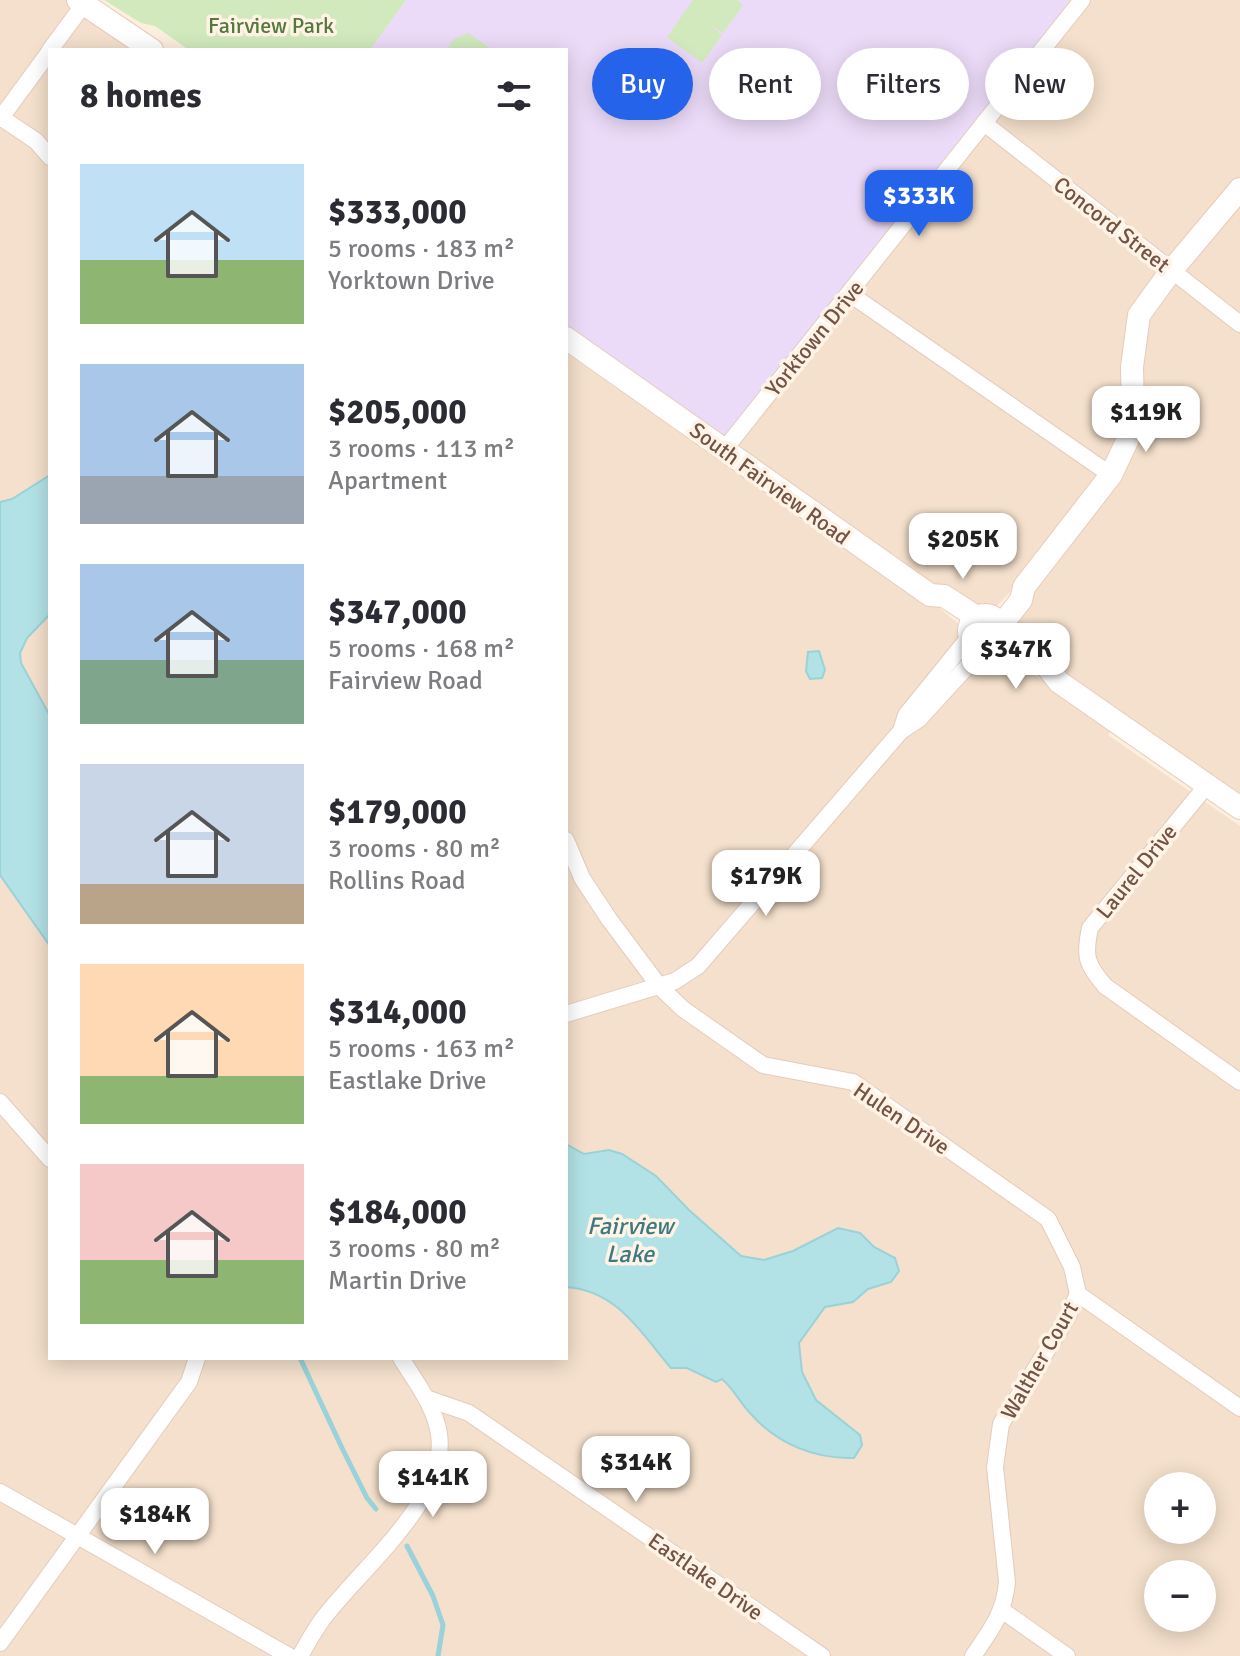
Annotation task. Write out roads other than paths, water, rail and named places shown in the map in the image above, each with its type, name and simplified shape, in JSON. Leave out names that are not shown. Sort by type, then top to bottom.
[{"type":"street","points":[[51,48],[81,2],[149,48]]},
{"type":"street","name":"Yorktown Drive","points":[[724,450],[984,123],[1075,2]]},
{"type":"street","points":[[48,53],[0,118],[36,141],[48,155]]},
{"type":"street","name":"Concord Street","points":[[984,123],[1240,324]]},
{"type":"street","points":[[568,1013],[675,981],[698,966],[901,731],[919,719],[985,632],[1021,600],[1024,587],[1111,475],[1128,439],[1139,315],[1171,271],[1240,189]]},
{"type":"street","points":[[850,294],[1111,475]]},
{"type":"street","name":"South Fairview Road","points":[[568,339],[930,595],[944,596],[1043,681],[1059,682],[1207,785]]},
{"type":"street","points":[[1207,785],[1240,808]]},
{"type":"street","name":"Laurel Drive","points":[[1207,785],[1090,928],[1085,949],[1089,968],[1105,986],[1240,1082]]},
{"type":"street","name":"Hulen Drive","points":[[568,845],[582,878],[659,986],[683,1009],[763,1065],[853,1082],[1048,1219],[1072,1267],[1078,1294]]},
{"type":"street","points":[[0,1102],[48,1157]]},
{"type":"street","points":[[1078,1294],[1240,1408]]},
{"type":"street","name":"Walther Court","points":[[973,1656],[1003,1611],[1007,1582],[995,1467],[1001,1424],[1067,1318],[1078,1294]]},
{"type":"street","points":[[0,1643],[189,1382],[196,1360]]},
{"type":"street","points":[[300,1656],[322,1620],[420,1504],[432,1482],[440,1458],[439,1432],[426,1398],[402,1360]]},
{"type":"street","name":"Eastlake Drive","points":[[426,1398],[469,1413],[822,1656]]},
{"type":"street","points":[[0,1492],[289,1656]]},
{"type":"street","points":[[1003,1611],[1067,1656]]},
{"type":"water","points":[[48,476],[48,616],[27,638],[20,653],[21,663],[48,712],[48,943],[0,875],[0,502],[12,499]]},
{"type":"water","points":[[819,651],[825,670],[822,678],[810,679],[806,671],[808,652]]},
{"type":"water","name":"Fairview Lake","points":[[568,1145],[584,1154],[609,1150],[622,1154],[656,1176],[741,1256],[764,1260],[793,1251],[838,1228],[860,1233],[874,1247],[895,1258],[899,1271],[891,1282],[868,1289],[853,1302],[825,1307],[799,1343],[802,1372],[816,1400],[860,1435],[862,1445],[854,1458],[839,1458],[798,1448],[785,1441],[761,1425],[722,1379],[716,1382],[687,1368],[671,1368],[614,1305],[584,1290],[568,1287]]},
{"type":"waterway","points":[[301,1360],[367,1498],[376,1509]]},
{"type":"waterway","points":[[407,1546],[433,1596],[443,1625],[438,1656]]},
{"type":"park label","name":"Fairview Park","points":[[271,25]]}]
